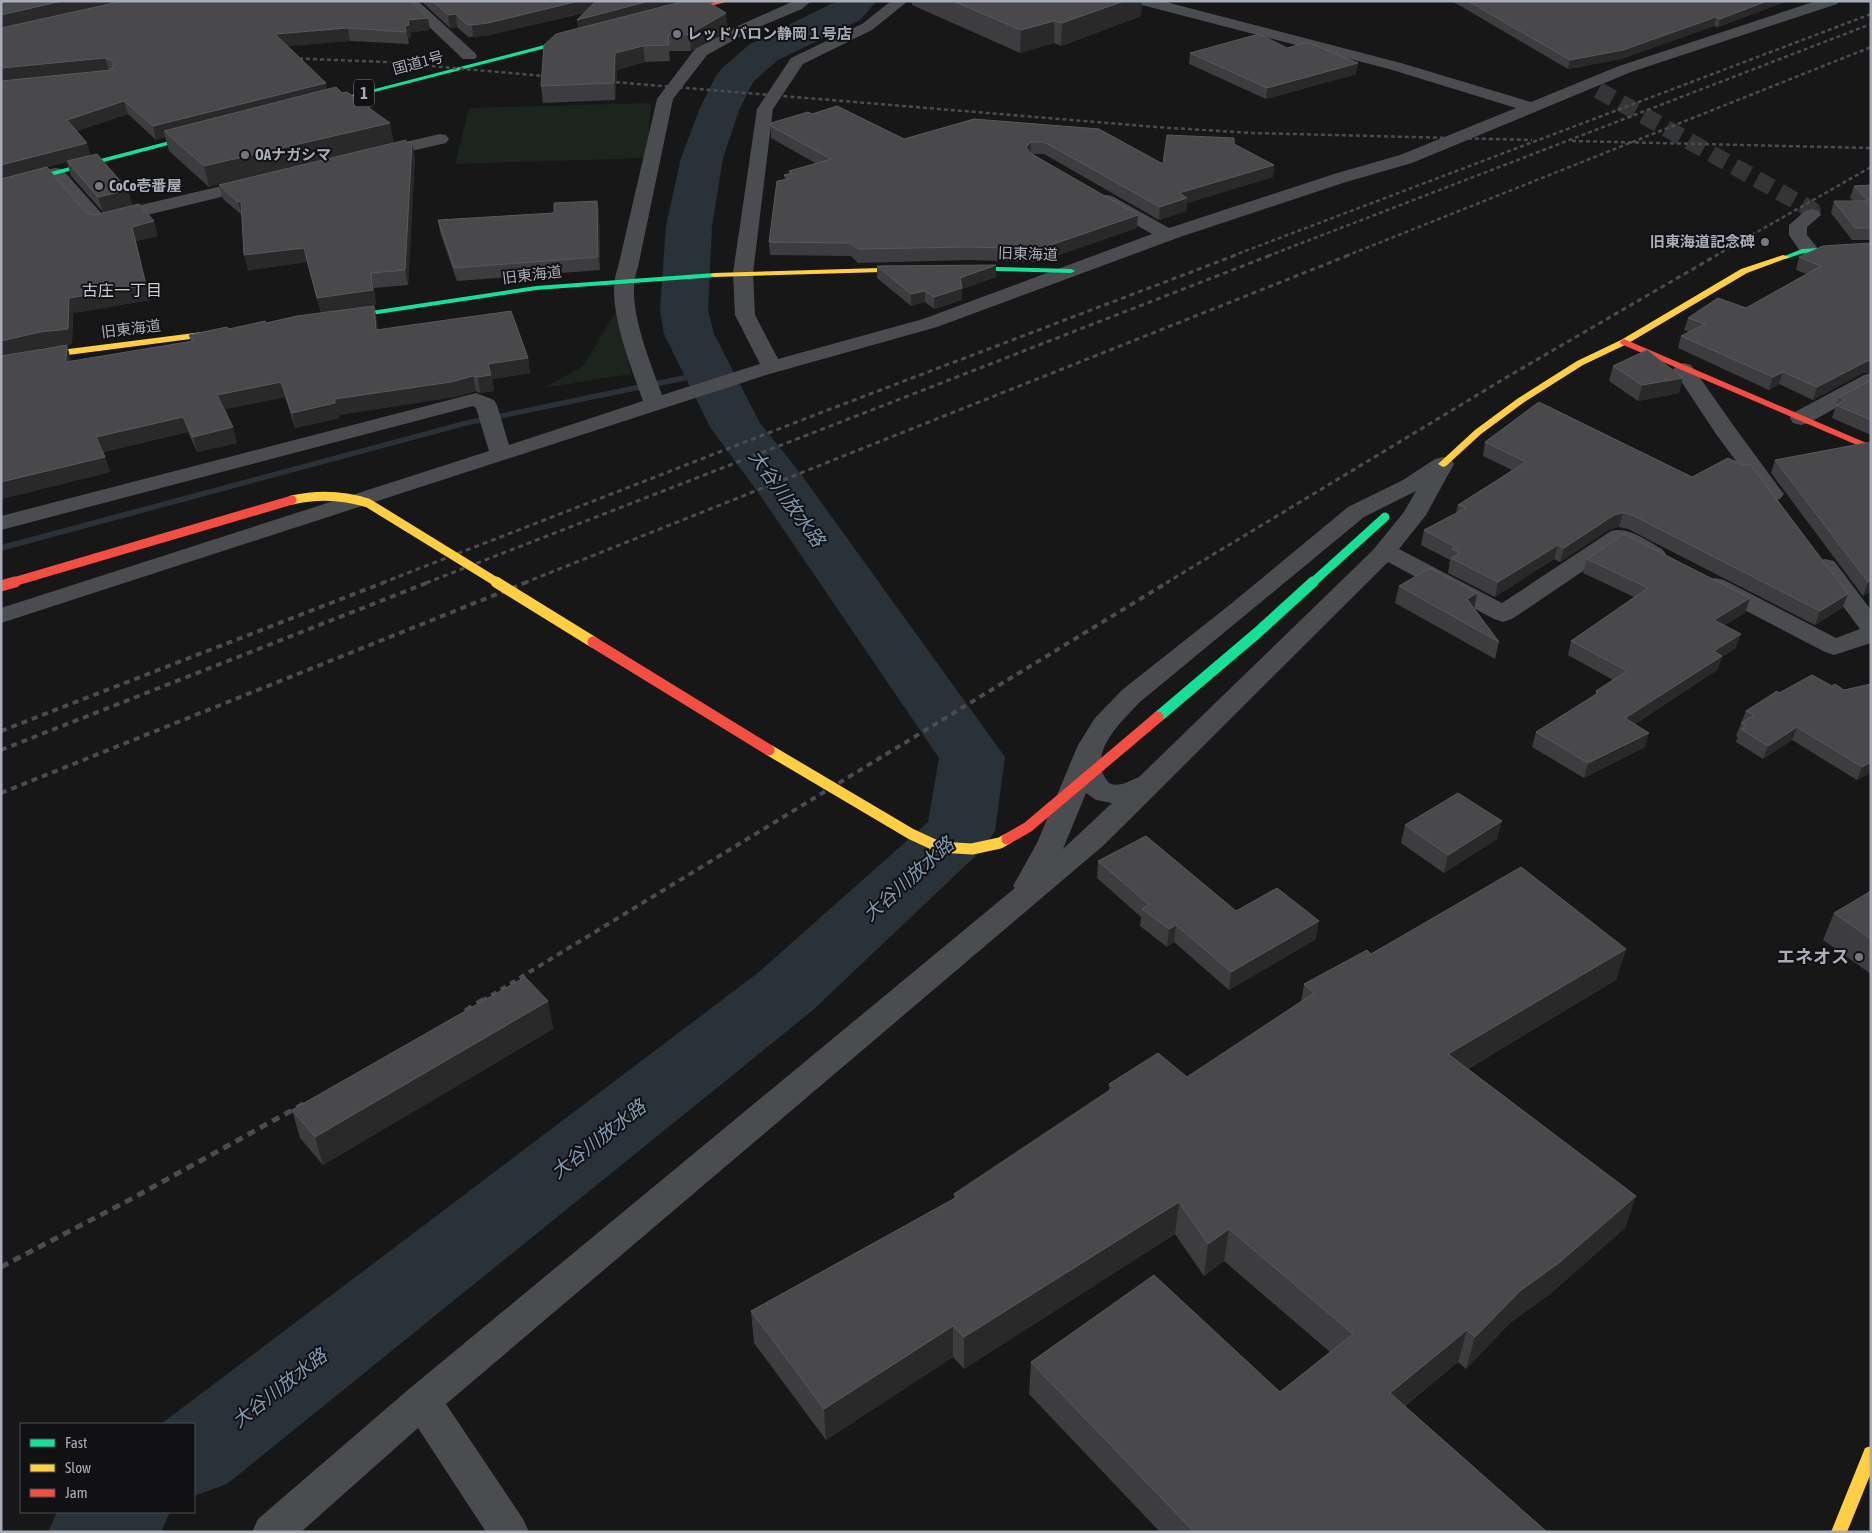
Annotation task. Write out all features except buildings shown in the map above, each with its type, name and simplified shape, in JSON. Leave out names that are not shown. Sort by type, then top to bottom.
[{"type":"main road","points":[[670,15],[726,1]]},
{"type":"main road","name":"国道1号","points":[[581,27],[469,56],[307,102],[594,34]]},
{"type":"main road","points":[[1,187],[220,130]]},
{"type":"main road","points":[[1443,464],[1478,432],[1520,401],[1580,363],[1624,342],[1744,271],[1802,250],[1871,247]]},
{"type":"main road","name":"旧東海道","points":[[328,319],[534,289],[623,280],[743,272],[930,268]]},
{"type":"main road","name":"旧東海道","points":[[949,268],[1071,270]]},
{"type":"main road","name":"旧東海道","points":[[1,365],[45,355],[240,330]]},
{"type":"main road","points":[[1624,342],[1871,448]]},
{"type":"main road","points":[[1,586],[304,497],[330,494],[351,496],[377,508],[811,776],[911,834],[939,847],[972,849],[1000,843],[1028,827],[1257,633],[1385,517]]},
{"type":"main road","points":[[1839,1532],[1871,1452]]},
{"type":"street","points":[[408,1],[469,56]]},
{"type":"street","points":[[661,403],[630,334],[623,280],[628,267],[665,99],[702,52],[747,27],[798,6],[804,1]]},
{"type":"street","points":[[765,369],[745,315],[743,272],[765,110],[798,61],[867,27],[901,1]]},
{"type":"street","points":[[1143,1],[1395,66],[1530,107]]},
{"type":"street","points":[[1,616],[765,369],[930,323],[1167,235],[1331,180],[1406,159],[1625,69],[1832,1]]},
{"type":"street","points":[[1598,90],[1683,58],[1672,54]]},
{"type":"street","points":[[364,157],[440,139]]},
{"type":"street","points":[[56,173],[98,221],[269,180]]},
{"type":"street","points":[[1089,190],[1167,235]]},
{"type":"street","points":[[1809,250],[1798,235],[1798,225],[1812,214]]},
{"type":"street","points":[[1684,368],[1724,430],[1783,509]]},
{"type":"street","points":[[1801,418],[1871,379]]},
{"type":"street","points":[[1,523],[476,398],[486,405],[501,455]]},
{"type":"street","points":[[1385,517],[1443,464]]},
{"type":"street","points":[[272,1532],[422,1400],[1094,838],[1385,551],[1414,515],[1443,464]]},
{"type":"street","points":[[1016,904],[1040,865],[1086,759],[1104,724],[1130,696],[1241,608],[1356,512],[1411,485],[1443,464]]},
{"type":"street","points":[[1385,551],[1502,614],[1619,536],[1670,562]]},
{"type":"street","points":[[1812,548],[1871,627]]},
{"type":"street","points":[[1696,576],[1834,647],[1871,634]]},
{"type":"street","points":[[1086,759],[1088,775],[1092,784],[1099,791],[1109,794],[1121,794],[1132,792],[1149,784]]},
{"type":"street","points":[[422,1400],[510,1532]]},
{"type":"shaded area","points":[[651,103],[647,158],[455,164],[469,108]]},
{"type":"shaded area","points":[[618,308],[631,374],[543,388],[583,366]]},
{"type":"waterway","name":"大谷川放水路","points":[[195,1453],[786,991],[961,831],[972,757],[780,485],[736,427],[689,334],[684,310],[689,226],[702,158],[720,108],[736,76],[764,52],[847,12],[859,1]]},
{"type":"waterway","points":[[1,548],[464,424],[709,373]]},
{"type":"waterway","name":"大谷川放水路","points":[[96,1532],[121,1513]]},
{"type":"tunnel","points":[[1598,90],[1812,210],[1812,215]]},
{"type":"railway","points":[[1232,256],[1871,14]]},
{"type":"railway","points":[[1268,256],[1871,24]]},
{"type":"railway","points":[[1631,142],[1871,47]]},
{"type":"railway","points":[[285,58],[386,62],[555,77]]},
{"type":"railway","points":[[602,81],[1156,127],[1252,133],[1532,140]]},
{"type":"railway","points":[[1572,141],[1631,142]]},
{"type":"railway","points":[[1346,256],[1631,142]]},
{"type":"railway","points":[[1631,142],[1871,148]]},
{"type":"railway","points":[[1715,256],[1871,167]]},
{"type":"railway","points":[[382,583],[820,413],[1236,255]]},
{"type":"railway","points":[[426,583],[1271,255]]},
{"type":"railway","points":[[524,583],[1349,255]]},
{"type":"railway","points":[[1166,583],[1507,377],[1717,255]]},
{"type":"railway","points":[[1,731],[385,582]]},
{"type":"railway","points":[[1,750],[429,582]]},
{"type":"railway","points":[[1,793],[527,582]]},
{"type":"railway","points":[[482,1001],[1168,582]]},
{"type":"railway","points":[[465,1011],[484,999]]},
{"type":"railway","points":[[1,1267],[133,1198],[307,1102]]},
{"type":"traffic: fast","points":[[316,105],[579,38]]},
{"type":"traffic: fast","points":[[1,187],[204,134]]},
{"type":"traffic: fast","points":[[1786,257],[1802,251],[1871,247]]},
{"type":"traffic: fast","points":[[960,268],[1071,271]]},
{"type":"traffic: fast","points":[[338,318],[536,288],[714,275]]},
{"type":"traffic: fast","points":[[1158,717],[1257,633],[1385,517]]},
{"type":"traffic: slow","points":[[1443,464],[1478,432],[1520,401],[1580,363],[1624,342],[1744,271],[1786,257]]},
{"type":"traffic: slow","points":[[714,275],[914,269]]},
{"type":"traffic: slow","points":[[1,365],[45,355],[226,332]]},
{"type":"traffic: slow","points":[[292,500],[311,496],[340,496],[368,503],[593,642]]},
{"type":"traffic: slow","points":[[769,750],[911,834],[939,847],[972,849],[1000,843],[1007,839]]},
{"type":"traffic: slow","points":[[1839,1532],[1871,1453]]},
{"type":"traffic: jam","points":[[677,14],[726,1]]},
{"type":"traffic: jam","points":[[1624,342],[1871,448]]},
{"type":"traffic: jam","points":[[1,586],[292,500]]},
{"type":"traffic: jam","points":[[593,642],[769,750]]},
{"type":"traffic: jam","points":[[1007,839],[1028,827],[1158,717]]},
{"type":"place","name":"レッドバロン静岡１号店","points":[[677,34]]},
{"type":"place","name":"OAナガシマ","points":[[245,155]]},
{"type":"place","name":"CoCo壱番屋","points":[[99,186]]},
{"type":"place","name":"旧東海道記念碑","points":[[1765,242]]},
{"type":"place","name":"エネオス","points":[[1859,957]]},
{"type":"district","name":"古庄一丁目","points":[[122,290]]}]
